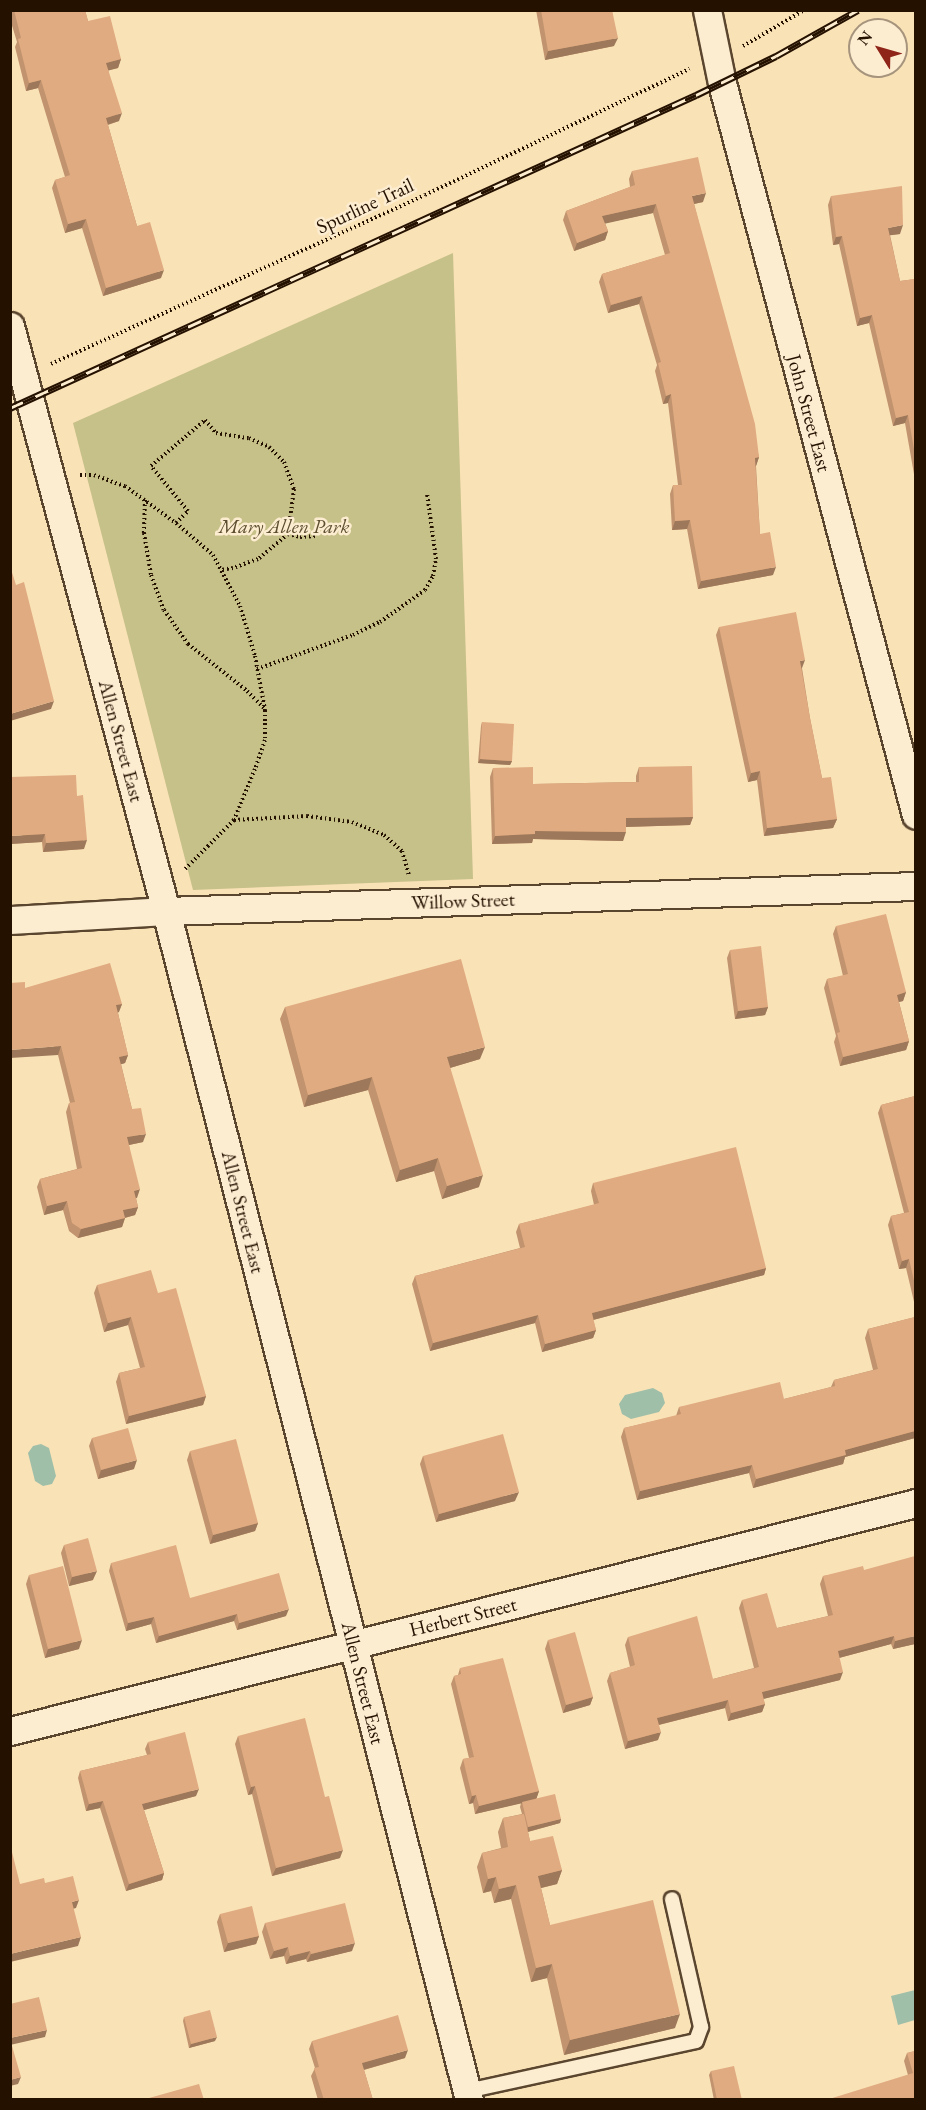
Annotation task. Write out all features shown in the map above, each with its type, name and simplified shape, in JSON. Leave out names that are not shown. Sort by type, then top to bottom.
[{"type":"street","name":"John Street East","points":[[707,10],[722,83],[915,815]]},
{"type":"street","name":"Allen Street East","points":[[10,326],[166,911],[468,2095]]},
{"type":"street","name":"Willow Street","points":[[10,920],[166,911],[915,886]]},
{"type":"street","name":"Herbert Street","points":[[10,1731],[915,1503]]},
{"type":"lane","points":[[468,2095],[696,2041],[701,2027],[672,1899]]},
{"type":"path","points":[[742,46],[804,10]]},
{"type":"path","name":"Spurline Trail","points":[[44,368],[425,195],[697,66]]},
{"type":"path","points":[[176,523],[188,511],[151,466],[205,420],[216,433],[249,438],[269,447],[284,462],[294,489],[288,534],[280,544],[258,559],[220,570]]},
{"type":"path","points":[[50,475],[94,476],[125,486],[176,523],[213,555],[240,606],[257,669],[265,710],[264,740],[234,820],[184,869]]},
{"type":"path","points":[[257,669],[371,627],[403,608],[425,590],[433,576],[436,559],[427,493]]},
{"type":"path","points":[[145,500],[144,533],[151,574],[164,609],[188,644],[247,690],[265,710]]},
{"type":"path","points":[[288,534],[300,537],[316,536]]},
{"type":"path","points":[[234,820],[307,816],[352,822],[384,835],[402,851],[412,886],[413,902]]},
{"type":"green space","name":"Mary Allen Park","points":[[453,253],[473,879],[193,890],[73,423]]},
{"type":"shaded area","points":[[653,1388],[662,1393],[665,1403],[659,1412],[631,1419],[622,1414],[619,1404],[625,1395]]},
{"type":"shaded area","points":[[41,1444],[49,1448],[56,1476],[52,1484],[43,1486],[35,1481],[28,1453],[33,1446]]},
{"type":"shaded area","points":[[915,1990],[915,2020],[898,2025],[891,1996]]},
{"type":"building","points":[[14,10],[85,10],[88,21],[110,16],[121,59],[106,63],[122,113],[106,118],[137,226],[150,222],[164,270],[106,288],[86,219],[68,224],[55,180],[70,175],[41,80],[29,83],[18,39],[21,38]]},
{"type":"building","points":[[541,10],[612,10],[618,38],[548,51]]},
{"type":"building","points":[[698,157],[706,193],[692,196],[755,424],[759,457],[755,458],[760,534],[770,532],[776,567],[701,581],[690,520],[675,521],[673,485],[682,485],[671,394],[666,396],[658,363],[661,362],[642,296],[611,305],[602,274],[670,253],[656,204],[602,216],[608,231],[577,243],[566,211],[635,185],[632,171]]},
{"type":"building","points":[[902,186],[903,225],[888,228],[900,281],[915,279],[915,455],[908,415],[896,418],[872,315],[860,318],[842,236],[836,237],[831,196]]},
{"type":"building","points":[[10,566],[16,585],[24,582],[54,701],[10,714]]},
{"type":"building","points":[[796,612],[805,660],[800,661],[810,718],[822,778],[831,777],[837,819],[767,828],[760,771],[751,773],[719,627]]},
{"type":"building","points":[[482,722],[514,724],[512,761],[480,759]]},
{"type":"building","points":[[692,766],[693,817],[626,818],[626,832],[535,831],[535,834],[495,836],[493,768],[533,767],[533,784],[639,782],[639,767]]},
{"type":"building","points":[[76,775],[77,796],[83,795],[87,840],[46,843],[45,834],[10,836],[10,777]]},
{"type":"building","points":[[886,914],[906,992],[897,995],[909,1041],[843,1057],[837,1033],[840,1032],[827,979],[848,974],[836,926]]},
{"type":"building","points":[[761,946],[768,1007],[738,1011],[730,950]]},
{"type":"building","points":[[461,959],[485,1047],[447,1057],[483,1175],[447,1186],[438,1158],[400,1170],[372,1077],[308,1095],[285,1007]]},
{"type":"building","points":[[110,963],[122,1004],[116,1005],[128,1055],[119,1057],[132,1109],[141,1108],[146,1134],[127,1137],[140,1189],[134,1191],[138,1207],[123,1210],[125,1218],[81,1229],[72,1223],[67,1201],[47,1206],[40,1179],[82,1168],[69,1103],[75,1102],[61,1046],[10,1050],[10,983],[25,982],[25,988]]},
{"type":"building","points":[[915,1096],[915,1285],[909,1259],[902,1261],[891,1216],[909,1212],[881,1105]]},
{"type":"building","points":[[736,1147],[766,1268],[592,1313],[596,1330],[545,1344],[538,1315],[433,1343],[415,1276],[525,1247],[519,1224],[599,1203],[593,1183]]},
{"type":"building","points":[[151,1270],[158,1293],[176,1288],[206,1396],[129,1416],[119,1373],[145,1367],[131,1317],[108,1323],[97,1285]]},
{"type":"building","points":[[915,1317],[915,1431],[845,1450],[846,1455],[756,1479],[752,1465],[640,1491],[624,1428],[681,1414],[679,1407],[780,1382],[784,1399],[835,1386],[834,1380],[878,1369],[868,1329]]},
{"type":"building","points":[[128,1428],[137,1460],[101,1470],[92,1438]]},
{"type":"building","points":[[503,1434],[519,1492],[439,1514],[423,1456]]},
{"type":"building","points":[[236,1439],[258,1523],[213,1535],[190,1451]]},
{"type":"building","points":[[88,1538],[97,1571],[72,1577],[64,1545]]},
{"type":"building","points":[[176,1545],[190,1598],[279,1573],[289,1609],[239,1623],[237,1614],[159,1636],[154,1617],[128,1623],[111,1563]]},
{"type":"building","points":[[915,1556],[915,1636],[895,1641],[894,1636],[838,1651],[843,1672],[762,1692],[765,1704],[731,1713],[728,1700],[657,1718],[661,1732],[628,1741],[610,1673],[635,1665],[628,1637],[697,1616],[713,1679],[759,1667],[742,1600],[767,1593],[777,1628],[833,1615],[823,1576],[863,1566],[864,1570]]},
{"type":"building","points":[[63,1566],[82,1640],[48,1649],[29,1575]]},
{"type":"building","points":[[575,1632],[593,1697],[566,1705],[548,1640]]},
{"type":"building","points":[[503,1658],[539,1791],[479,1806],[476,1795],[472,1796],[463,1759],[474,1757],[454,1676],[461,1674],[460,1668]]},
{"type":"building","points":[[305,1718],[325,1797],[329,1796],[343,1850],[276,1868],[255,1786],[251,1787],[238,1736]]},
{"type":"building","points":[[185,1732],[199,1789],[142,1804],[164,1873],[129,1884],[103,1801],[89,1804],[80,1771],[151,1754],[148,1742]]},
{"type":"building","points":[[555,1794],[561,1819],[528,1827],[522,1802]]},
{"type":"building","points":[[524,1814],[530,1841],[553,1836],[562,1870],[538,1876],[550,1925],[653,1900],[680,2014],[570,2040],[552,1964],[536,1968],[516,1885],[499,1889],[496,1877],[488,1879],[482,1853],[508,1847],[503,1818]]},
{"type":"building","points":[[10,1844],[20,1884],[44,1878],[45,1883],[73,1876],[79,1900],[72,1902],[81,1937],[10,1954]]},
{"type":"building","points":[[345,1903],[355,1943],[311,1954],[310,1951],[290,1956],[288,1947],[274,1951],[265,1923]]},
{"type":"building","points":[[252,1906],[259,1936],[228,1943],[220,1914]]},
{"type":"building","points":[[39,1997],[47,2030],[10,2038],[10,2004]]},
{"type":"building","points":[[210,2010],[217,2037],[191,2044],[184,2017]]},
{"type":"building","points":[[398,2015],[408,2050],[362,2063],[373,2100],[324,2100],[314,2068],[319,2067],[312,2041]]},
{"type":"building","points":[[10,2039],[21,2077],[10,2080]]},
{"type":"building","points":[[915,2051],[915,2100],[826,2100],[913,2073],[907,2053]]},
{"type":"building","points":[[734,2066],[742,2100],[717,2100],[711,2071]]},
{"type":"building","points":[[199,2084],[204,2100],[142,2100]]},
{"type":"railway","points":[[10,408],[696,95],[776,56],[858,10]]}]
